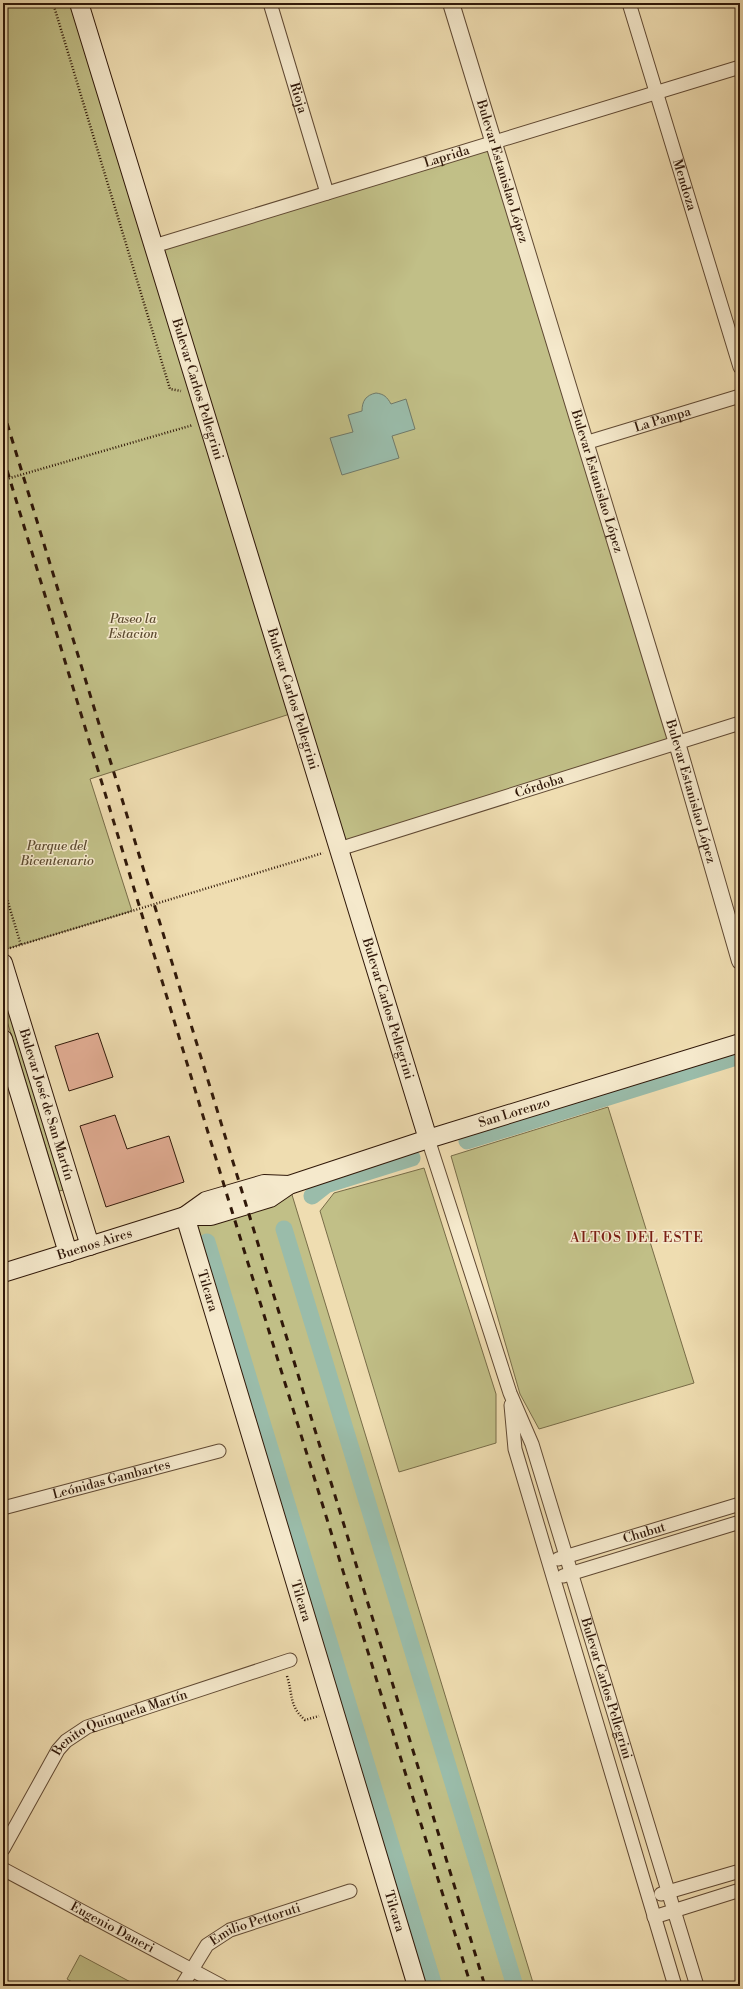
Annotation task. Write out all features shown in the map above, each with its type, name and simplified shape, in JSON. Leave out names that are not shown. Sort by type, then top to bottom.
[{"type":"main road","name":"Bulevar Carlos Pellegrini","points":[[79,3],[428,1139]]},
{"type":"main road","name":"Bulevar José de San Martín","points":[[3,963],[90,1246]]},
{"type":"main road","name":"Bulevar José de San Martín","points":[[3,1039],[68,1253]]},
{"type":"main road","name":"San Lorenzo","points":[[244,1198],[264,1184],[288,1185],[428,1139],[740,1043]]},
{"type":"main road","name":"Buenos Aires","points":[[3,1273],[185,1216],[206,1201],[244,1198]]},
{"type":"main road","name":"Tilcara","points":[[185,1216],[417,1986]]},
{"type":"street","name":"Rioja","points":[[270,3],[328,193]]},
{"type":"street","name":"Bulevar Estanislao López","points":[[451,3],[677,743],[740,961]]},
{"type":"street","name":"Mendoza","points":[[629,3],[740,367]]},
{"type":"street","name":"Laprida","points":[[154,246],[740,67]]},
{"type":"street","name":"La Pampa","points":[[585,443],[740,396]]},
{"type":"street","name":"Córdoba","points":[[339,849],[740,723]]},
{"type":"street","name":"Bulevar Carlos Pellegrini","points":[[428,1139],[510,1393],[532,1444],[696,1986]]},
{"type":"street","name":"Bulevar Carlos Pellegrini","points":[[510,1393],[515,1449],[675,1986]]},
{"type":"street","points":[[515,1449],[532,1444]]},
{"type":"street","name":"Leónidas Gambartes","points":[[3,1508],[219,1450]]},
{"type":"street","name":"Chubut","points":[[549,1562],[740,1504]]},
{"type":"street","name":"Chubut","points":[[554,1579],[740,1522]]},
{"type":"street","name":"Benito Quinquela Martín","points":[[3,1849],[51,1760],[66,1741],[76,1734],[87,1727],[290,1660]]},
{"type":"street","name":"Eugenio Daneri","points":[[3,1868],[222,1986]]},
{"type":"street","points":[[649,1898],[740,1871]]},
{"type":"street","points":[[654,1916],[740,1890]]},
{"type":"street","name":"Emilio Pettoruti","points":[[182,1986],[191,1969],[207,1946],[230,1930],[350,1891]]},
{"type":"path","points":[[53,3],[170,389],[199,395]]},
{"type":"path","points":[[3,480],[207,421]]},
{"type":"path","points":[[3,950],[339,849]]},
{"type":"path","points":[[3,886],[21,945]]},
{"type":"path","points":[[273,1665],[287,1674],[291,1687],[291,1700],[297,1712],[305,1720],[335,1713]]},
{"type":"green space","points":[[3,3],[79,3],[154,246],[493,142],[677,743],[339,849],[296,712],[90,779],[132,911],[3,950]]},
{"type":"green space","points":[[3,992],[64,1190],[59,1191],[3,1008]]},
{"type":"green space","points":[[608,1107],[694,1383],[539,1429],[520,1394],[451,1156]]},
{"type":"green space","points":[[424,1168],[496,1394],[496,1443],[399,1472],[320,1211],[334,1193]]},
{"type":"green space","points":[[289,1185],[534,1986],[417,1986],[185,1216]]},
{"type":"green space","points":[[80,1955],[138,1986],[79,1986],[67,1979]]},
{"type":"shaded area","points":[[376,393],[385,396],[391,404],[406,399],[415,429],[392,436],[399,458],[342,475],[330,438],[353,432],[348,415],[362,411],[365,399]]},
{"type":"building","points":[[98,1033],[113,1077],[69,1091],[55,1046]]},
{"type":"building","points":[[115,1115],[127,1149],[169,1136],[184,1182],[106,1207],[80,1126]]},
{"type":"waterway","points":[[467,1141],[740,1056]]},
{"type":"waterway","points":[[312,1196],[326,1185],[412,1158]]},
{"type":"waterway","points":[[284,1229],[515,1986]]},
{"type":"waterway","points":[[207,1242],[434,1986]]},
{"type":"railway","points":[[3,410],[485,1986]]},
{"type":"railway","points":[[3,457],[227,1195],[471,1986]]},
{"type":"district","name":"ALTOS DEL ESTE","points":[[637,1238]]},
{"type":"park label","name":"Paseo la Estacion","points":[[133,626]]},
{"type":"park label","name":"Parque del Bicentenario","points":[[57,854]]}]
